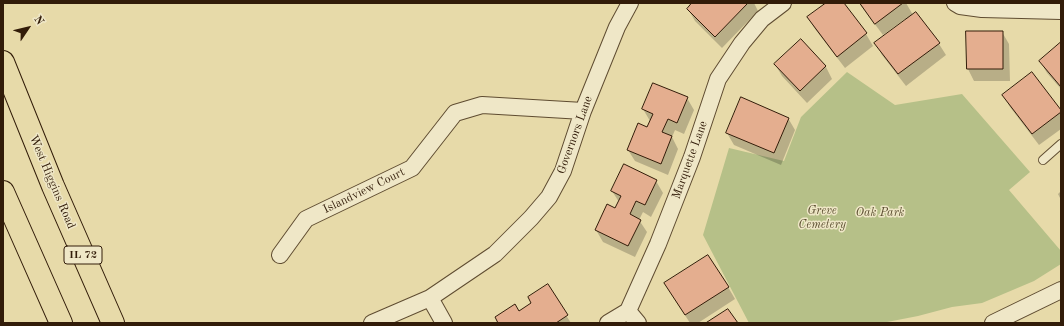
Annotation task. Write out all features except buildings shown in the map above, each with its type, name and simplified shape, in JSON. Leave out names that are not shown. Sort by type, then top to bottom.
[{"type":"main road","name":"West Higgins Road","points":[[3,62],[52,186],[113,323]]},
{"type":"main road","points":[[3,192],[61,323]]},
{"type":"street","name":"Governors Lane","points":[[372,323],[430,298],[495,254],[531,218],[549,197],[563,171],[583,111],[617,27],[630,3]]},
{"type":"street","name":"Marquette Lane","points":[[628,311],[658,244],[683,179],[718,79],[742,43],[762,19],[783,3]]},
{"type":"street","points":[[955,3],[960,6],[982,9],[1061,11]]},
{"type":"street","name":"Islandview Court","points":[[280,255],[306,219],[412,168],[455,112],[482,105],[583,111]]},
{"type":"street","points":[[993,323],[1061,290]]},
{"type":"street","points":[[430,298],[444,323]]},
{"type":"street","points":[[608,323],[628,311],[638,323]]},
{"type":"lane","points":[[1043,160],[1061,144]]},
{"type":"green space","name":"Oak Park","points":[[847,72],[895,105],[962,94],[1030,172],[1009,190],[1061,251],[1061,264],[1034,281],[982,303],[952,307],[882,323],[749,323],[703,235],[729,148],[784,161],[801,117]]},
{"type":"park label","name":"Greve Cemetery","points":[[822,218]]}]
